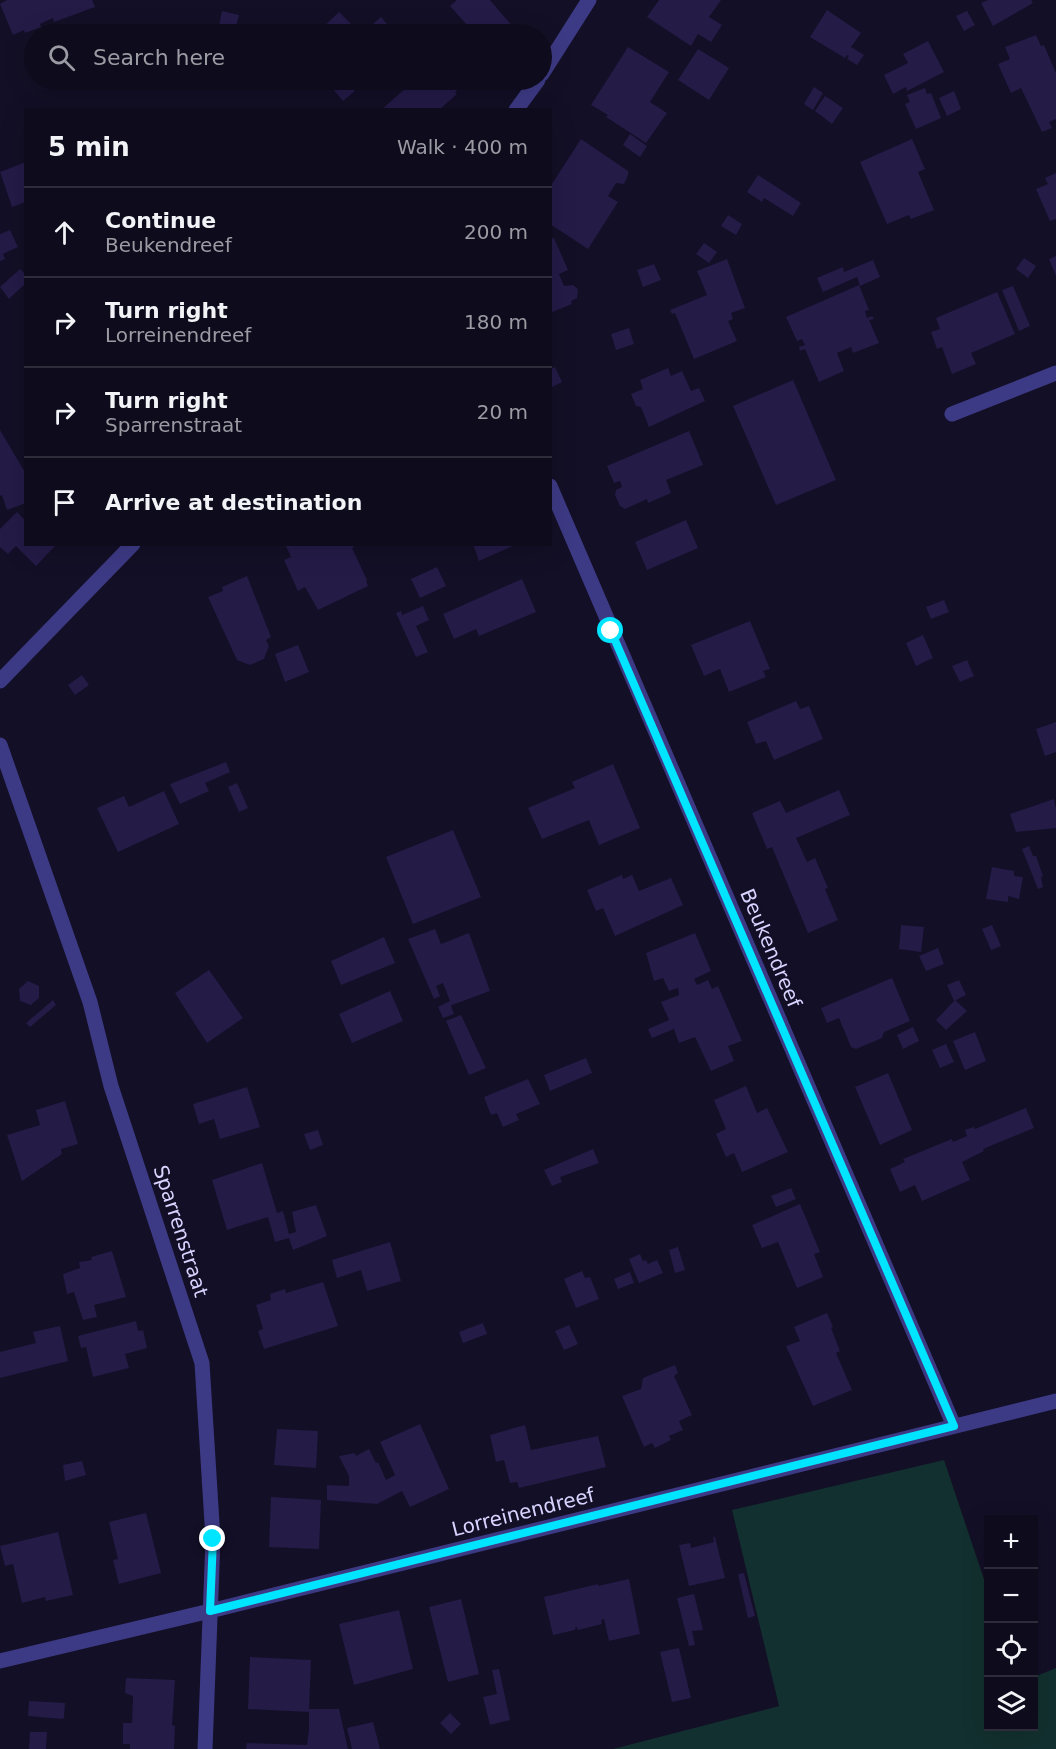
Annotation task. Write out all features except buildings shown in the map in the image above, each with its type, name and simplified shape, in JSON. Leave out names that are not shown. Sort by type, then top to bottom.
[{"type":"street","points":[[552,58],[589,0]]},
{"type":"street","points":[[517,108],[531,90]]},
{"type":"street","points":[[952,414],[1056,373]]},
{"type":"street","name":"Beukendreef","points":[[552,491],[954,1426]]},
{"type":"street","points":[[0,681],[131,546]]},
{"type":"street","name":"Sparrenstraat","points":[[0,745],[90,1002],[111,1086],[202,1363],[213,1539],[205,1749]]},
{"type":"street","name":"Lorreinendreef","points":[[0,1661],[1056,1401]]},
{"type":"green space","points":[[944,1460],[984,1579],[984,1731],[1038,1731],[1038,1675],[1056,1668],[1056,1749],[613,1749],[779,1706],[732,1510]]},
{"type":"route","points":[[213,1539],[210,1611],[954,1426],[611,631]]}]
